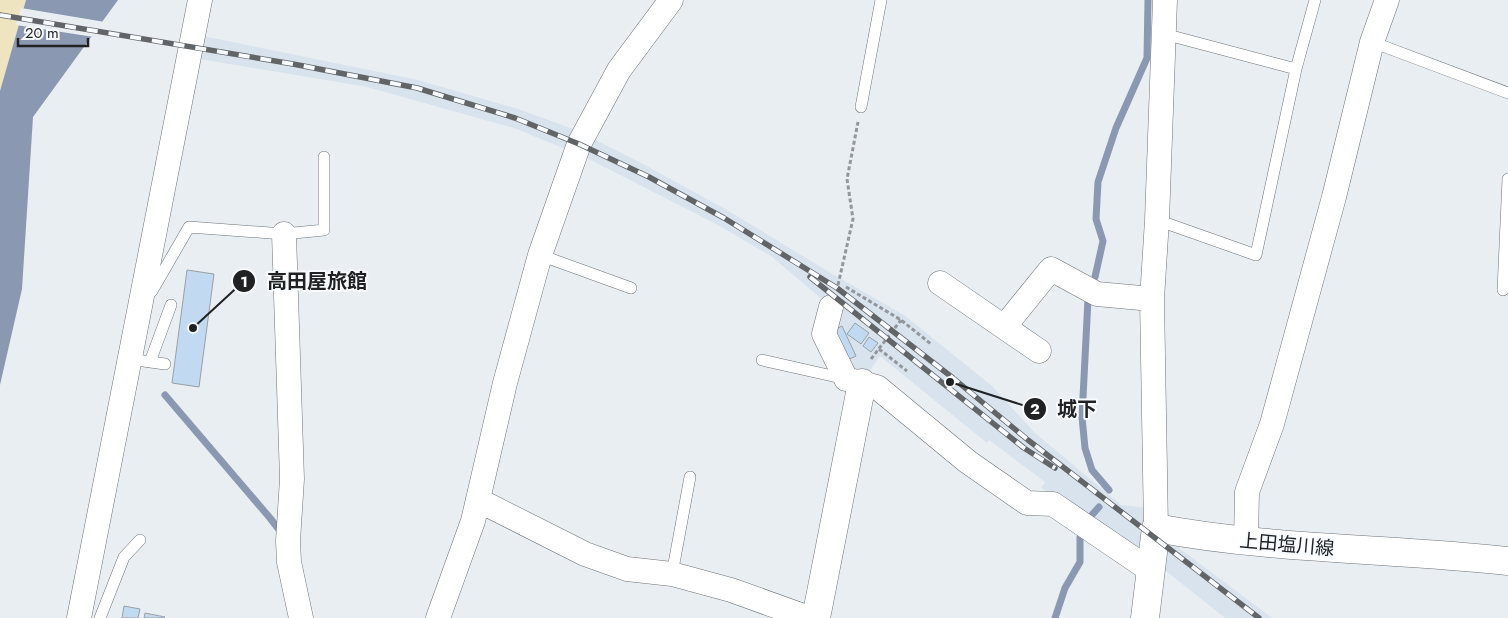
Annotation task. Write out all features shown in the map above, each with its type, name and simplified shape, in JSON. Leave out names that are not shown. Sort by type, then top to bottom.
[{"type":"main road","points":[[816,618],[854,381]]},
{"type":"main road","name":"上田塩川線","points":[[1156,528],[1197,536],[1246,541],[1462,556],[1508,562]]},
{"type":"main road","points":[[1145,618],[1156,528]]},
{"type":"street","points":[[79,618],[140,361],[143,289],[200,0]]},
{"type":"street","points":[[438,618],[473,521],[505,383],[540,255],[579,144],[619,70],[671,0]]},
{"type":"street","points":[[1156,528],[1152,299],[1157,220],[1165,0]]},
{"type":"street","points":[[1246,541],[1248,492],[1274,415],[1334,197],[1372,42],[1387,0]]},
{"type":"street","points":[[284,234],[292,479],[289,555],[301,618]]},
{"type":"street","points":[[1004,327],[1051,269],[1097,294],[1152,299]]},
{"type":"street","points":[[940,283],[1039,351]]},
{"type":"street","points":[[831,307],[824,334],[854,381],[877,387],[968,462],[1027,503],[1053,504],[1150,570]]},
{"type":"street","points":[[478,500],[585,554],[627,569],[672,574],[731,590],[809,618]]},
{"type":"lane","points":[[861,107],[881,0]]},
{"type":"lane","points":[[1157,220],[1256,256],[1296,69],[1315,0]]},
{"type":"lane","points":[[1164,34],[1296,69]]},
{"type":"lane","points":[[1372,42],[1508,93]]},
{"type":"lane","points":[[143,289],[152,290],[189,227],[284,234],[324,230],[324,157]]},
{"type":"lane","points":[[1503,290],[1508,179]]},
{"type":"lane","points":[[540,255],[631,288]]},
{"type":"lane","points":[[164,364],[140,361],[171,305]]},
{"type":"lane","points":[[762,360],[854,381]]},
{"type":"lane","points":[[672,574],[690,477]]},
{"type":"lane","points":[[100,618],[124,557],[140,540]]},
{"type":"path","points":[[861,107],[847,178],[853,219],[839,281],[901,320],[931,344]]},
{"type":"path","points":[[854,381],[901,320]]},
{"type":"path","points":[[879,349],[907,371]]},
{"type":"shaded area","points":[[203,36],[418,80],[518,109],[576,130],[643,164],[727,210],[904,315],[992,386],[1034,432],[1121,505],[1149,508],[1150,526],[1272,618],[1225,618],[1121,535],[1041,488],[1045,482],[989,440],[987,443],[880,356],[870,370],[846,373],[831,307],[771,256],[720,226],[585,157],[514,128],[367,87],[200,59]]},
{"type":"sand","points":[[0,0],[26,0],[0,91]]},
{"type":"water","points":[[26,0],[118,0],[33,117],[22,289],[0,385],[0,91]]},
{"type":"pier","points":[[21,8],[105,22],[94,37],[16,25]]},
{"type":"building","points":[[187,270],[214,274],[199,387],[172,383]]},
{"type":"building","points":[[855,323],[869,333],[861,344],[847,334]]},
{"type":"building","points":[[842,326],[856,356],[843,362],[829,333]]},
{"type":"building","points":[[869,337],[878,343],[871,352],[863,346]]},
{"type":"building","points":[[124,606],[140,609],[138,618],[122,618]]},
{"type":"building","points":[[145,613],[165,617],[144,618]]},
{"type":"waterway","points":[[1095,277],[1103,241],[1096,219],[1098,182],[1116,128],[1147,58],[1148,0]]},
{"type":"waterway","points":[[1088,299],[1082,417],[1085,448],[1092,470],[1109,490]]},
{"type":"waterway","points":[[165,395],[270,518],[280,531],[280,535]]},
{"type":"waterway","points":[[1091,516],[1099,507]]},
{"type":"waterway","points":[[1055,618],[1065,588],[1080,562],[1080,537]]},
{"type":"railway","points":[[0,15],[293,64],[417,88],[515,118],[579,144],[649,177],[724,218],[837,288],[953,378],[1028,440],[1259,618]]},
{"type":"railway","points":[[810,277],[1024,448],[1055,468]]},
{"type":"place","name":"高田屋旅館","points":[[193,328]]},
{"type":"place","name":"城下","points":[[950,382]]}]
